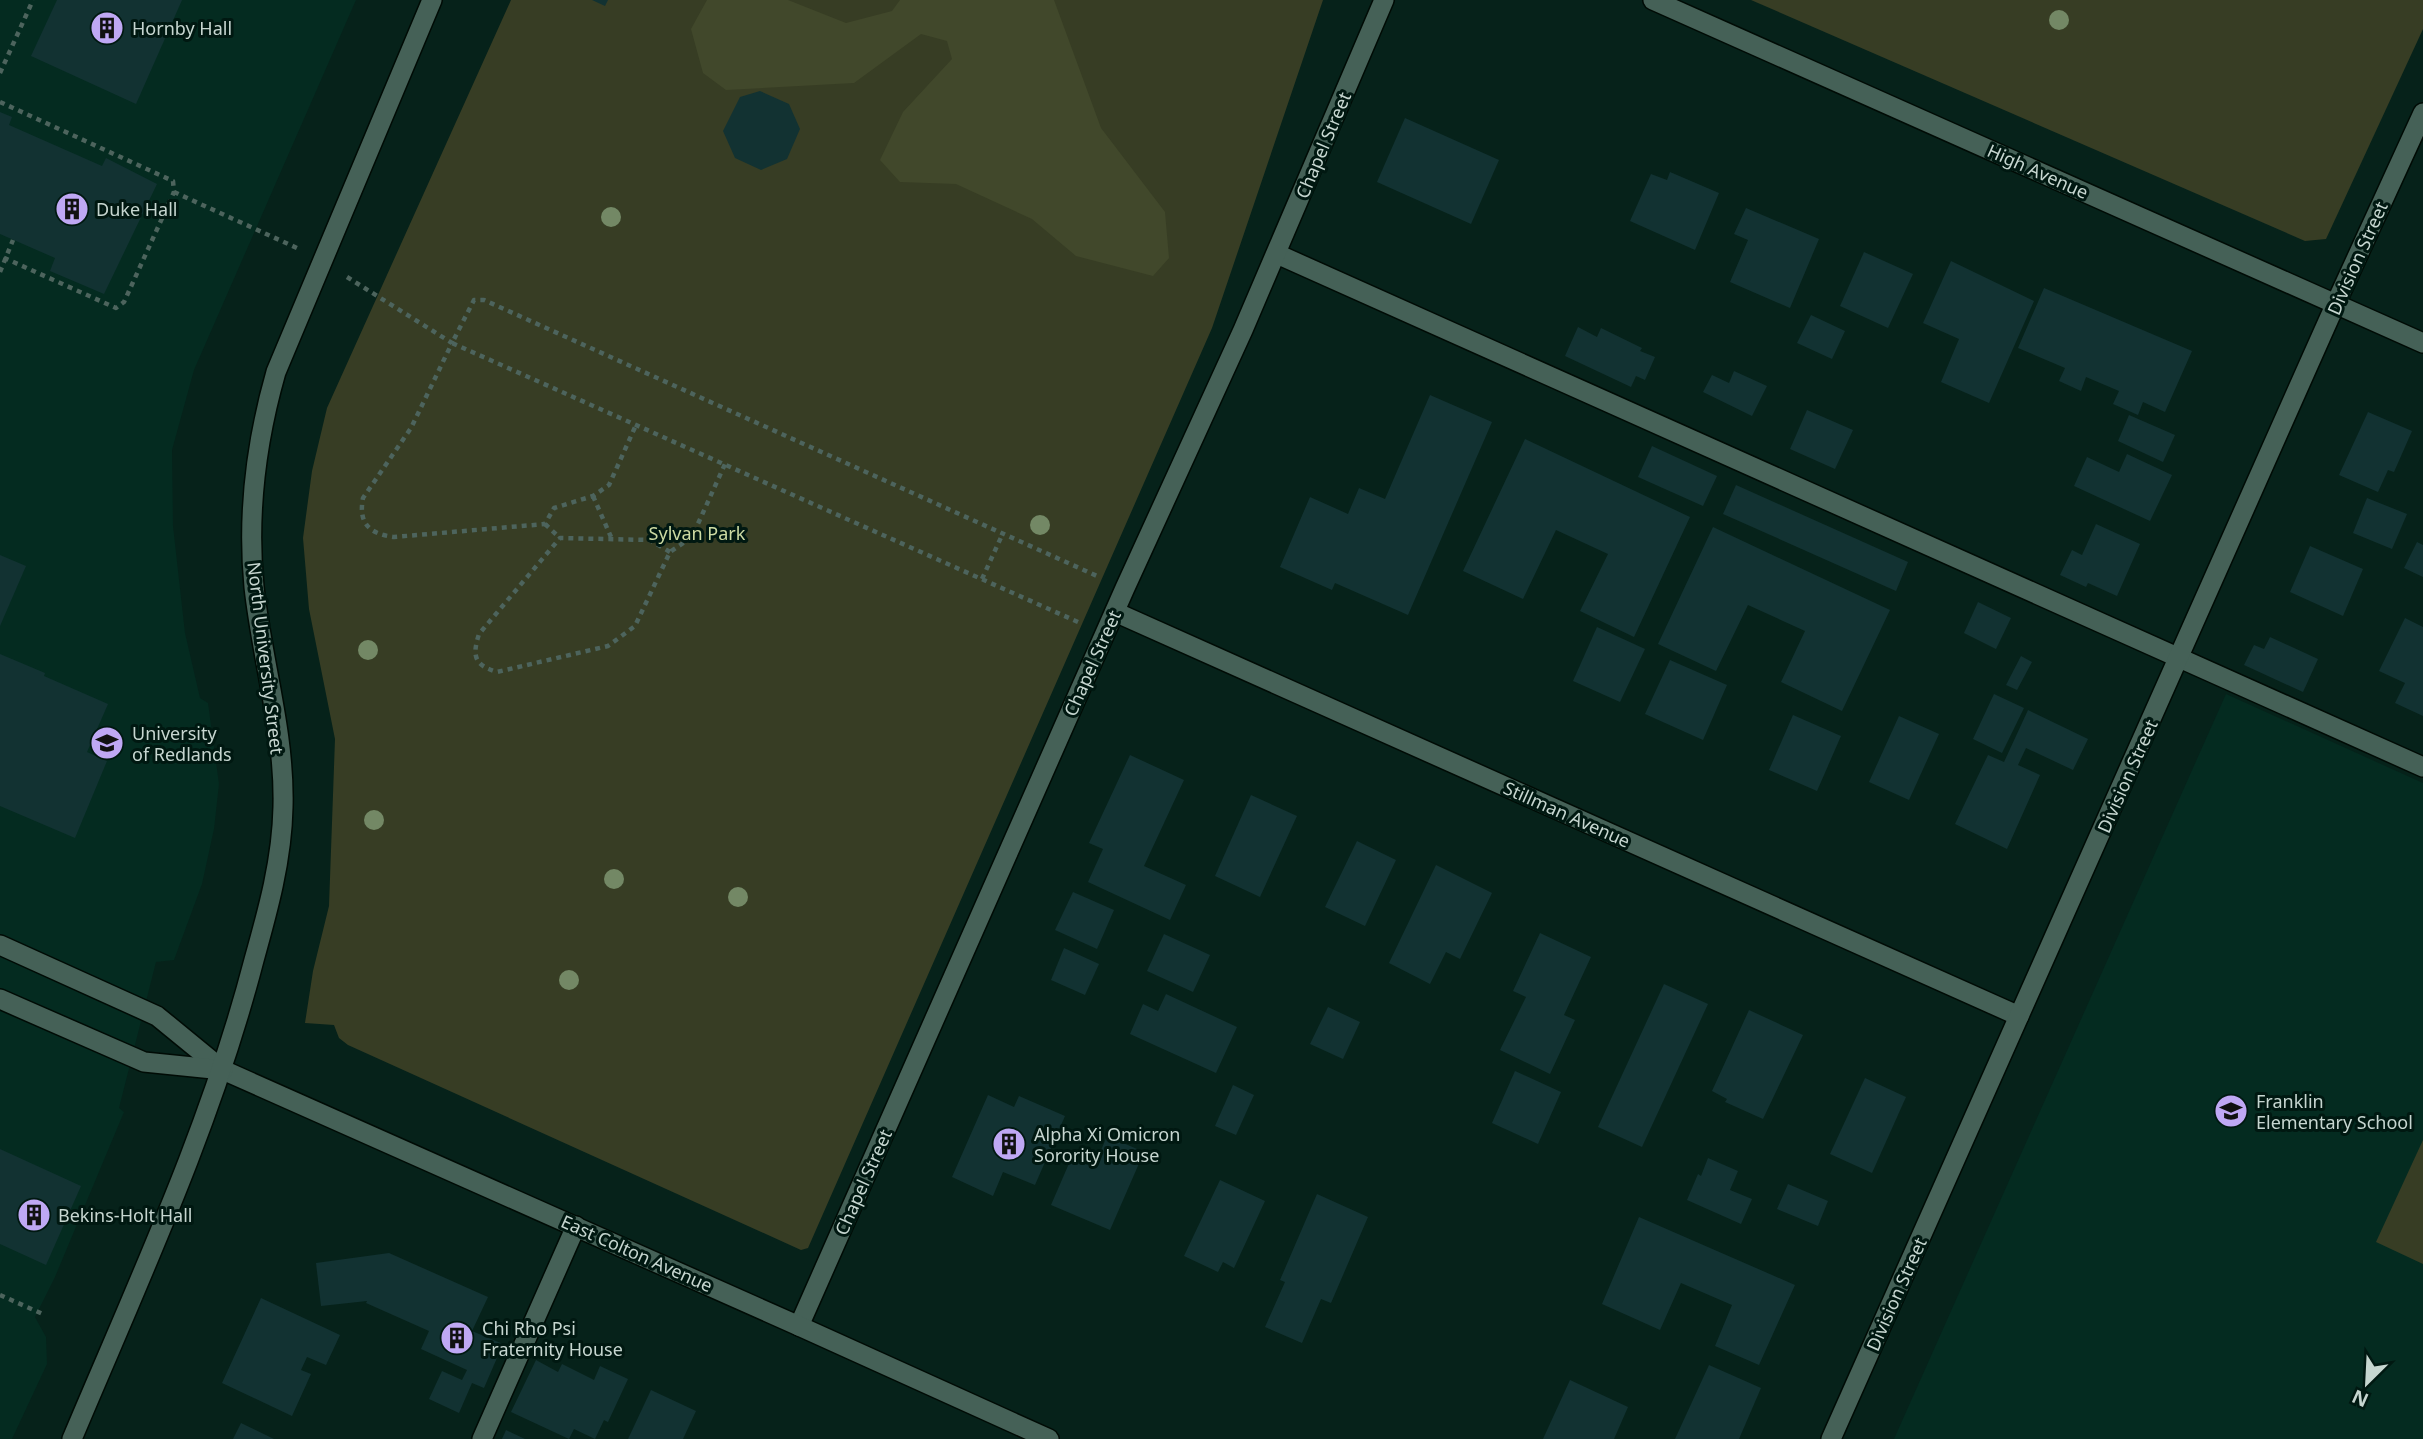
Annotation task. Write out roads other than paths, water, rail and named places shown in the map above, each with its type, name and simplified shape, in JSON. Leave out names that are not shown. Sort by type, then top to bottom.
[{"type":"street","name":"North University Street","points":[[72,1439],[223,1070],[242,1009],[275,881],[283,807],[277,717],[254,587],[251,508],[265,413],[276,372],[432,0]]},
{"type":"street","name":"Chapel Street","points":[[799,1326],[1125,588],[1277,254],[1384,0]]},
{"type":"street","name":"High Avenue","points":[[1653,0],[2423,343]]},
{"type":"street","name":"Division Street","points":[[1831,1439],[2423,113]]},
{"type":"street","points":[[1277,254],[2423,767]]},
{"type":"street","name":"Stillman Avenue","points":[[1115,612],[2019,1016]]},
{"type":"street","name":"East Colton Avenue","points":[[0,945],[157,1016],[223,1070],[1049,1439]]},
{"type":"street","name":"East Colton Avenue","points":[[0,999],[144,1062],[223,1070]]},
{"type":"street","points":[[482,1439],[576,1226]]},
{"type":"place","name":"Hornby Hall","points":[[107,28]]},
{"type":"place","name":"Duke Hall","points":[[72,209]]},
{"type":"place","name":"University of Redlands","points":[[107,743]]},
{"type":"place","name":"Franklin Elementary School","points":[[2231,1111]]},
{"type":"place","name":"Alpha Xi Omicron Sorority House","points":[[1009,1144]]},
{"type":"place","name":"Bekins-Holt Hall","points":[[34,1215]]},
{"type":"place","name":"Chi Rho Psi Fraternity House","points":[[457,1338]]},
{"type":"park label","name":"Sylvan Park","points":[[697,533]]}]
